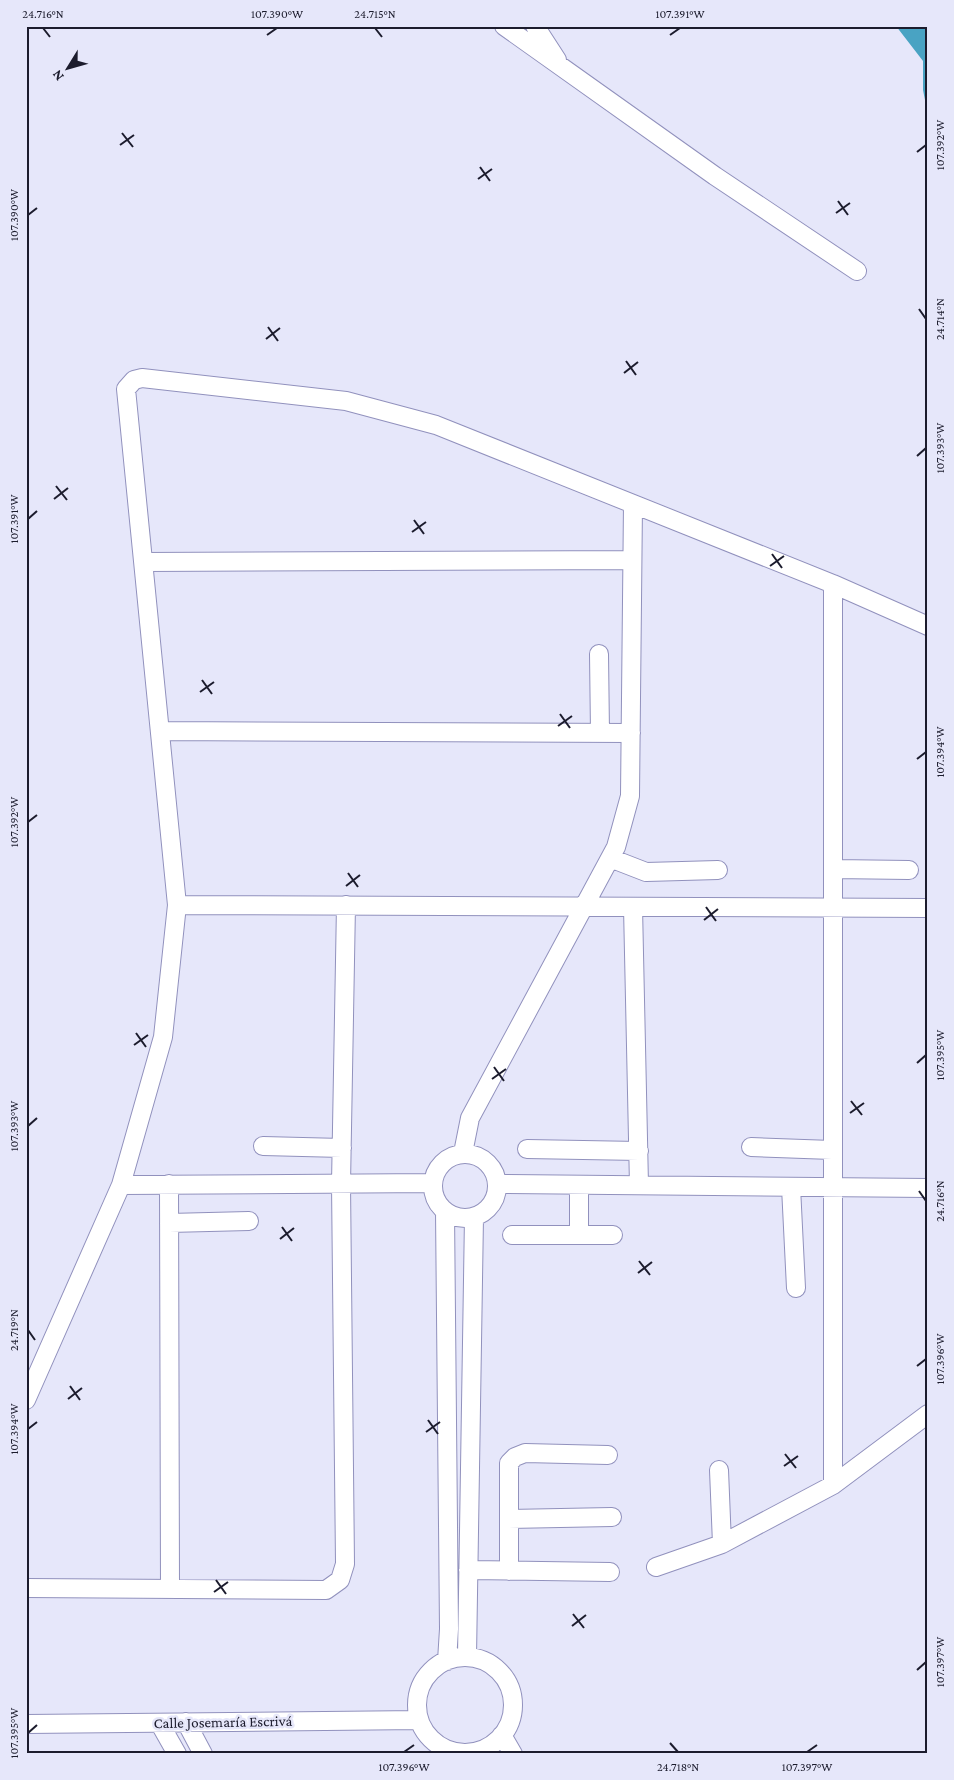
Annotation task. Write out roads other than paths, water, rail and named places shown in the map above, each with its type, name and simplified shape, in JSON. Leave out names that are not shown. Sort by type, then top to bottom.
[{"type":"street","points":[[504,26],[715,176],[857,271]]},
{"type":"street","points":[[535,26],[562,68]]},
{"type":"street","points":[[26,1400],[121,1185],[163,1037],[177,905],[126,389],[134,380],[142,378],[346,401],[436,426],[833,584],[928,626]]},
{"type":"street","points":[[463,1153],[470,1118],[616,847],[630,796],[633,504]]},
{"type":"street","points":[[143,562],[632,560]]},
{"type":"street","points":[[833,584],[834,907],[831,1187],[833,1485]]},
{"type":"street","points":[[599,654],[600,733]]},
{"type":"street","points":[[160,731],[631,733]]},
{"type":"street","points":[[610,858],[646,872],[718,870]]},
{"type":"street","points":[[834,869],[909,870]]},
{"type":"street","points":[[177,905],[928,908]]},
{"type":"street","points":[[26,1588],[326,1590],[340,1580],[345,1564],[341,1184],[346,906]]},
{"type":"street","points":[[633,907],[639,1185]]},
{"type":"street","points":[[263,1146],[342,1148]]},
{"type":"street","points":[[751,1147],[832,1150]]},
{"type":"street","points":[[527,1149],[639,1151]]},
{"type":"street","points":[[463,1153],[479,1156],[491,1166],[497,1184],[496,1196],[488,1209],[474,1217],[459,1218],[445,1211],[435,1199],[432,1183],[437,1168],[448,1157],[463,1153]]},
{"type":"street","points":[[121,1185],[432,1183]]},
{"type":"street","points":[[169,1184],[170,1589]]},
{"type":"street","points":[[497,1184],[928,1188]]},
{"type":"street","points":[[579,1185],[579,1234]]},
{"type":"street","points":[[792,1187],[796,1288]]},
{"type":"street","points":[[445,1211],[449,1629],[447,1661]]},
{"type":"street","points":[[467,1657],[474,1217]]},
{"type":"street","points":[[169,1223],[249,1220]]},
{"type":"street","points":[[512,1235],[613,1234]]},
{"type":"street","points":[[656,1568],[722,1544],[833,1485],[928,1414]]},
{"type":"street","points":[[509,1571],[509,1463],[515,1457],[525,1453],[608,1454]]},
{"type":"street","points":[[719,1470],[722,1544]]},
{"type":"street","points":[[448,1500],[470,1500]]},
{"type":"street","points":[[509,1519],[612,1517]]},
{"type":"street","points":[[468,1570],[610,1572]]},
{"type":"street","points":[[467,1657],[481,1660],[494,1667],[504,1678],[510,1691],[512,1709],[507,1727],[502,1735],[480,1752],[455,1752],[433,1740],[420,1720],[417,1700],[420,1686],[428,1674],[447,1661],[467,1657]]},
{"type":"street","name":"Calle Josemaría Escrivá","points":[[26,1724],[420,1720]]},
{"type":"street","points":[[186,1722],[203,1754]]},
{"type":"street","points":[[160,1724],[178,1754]]},
{"type":"street","points":[[502,1735],[513,1754]]},
{"type":"water","points":[[896,26],[928,26],[928,115],[923,90],[923,61]]}]
